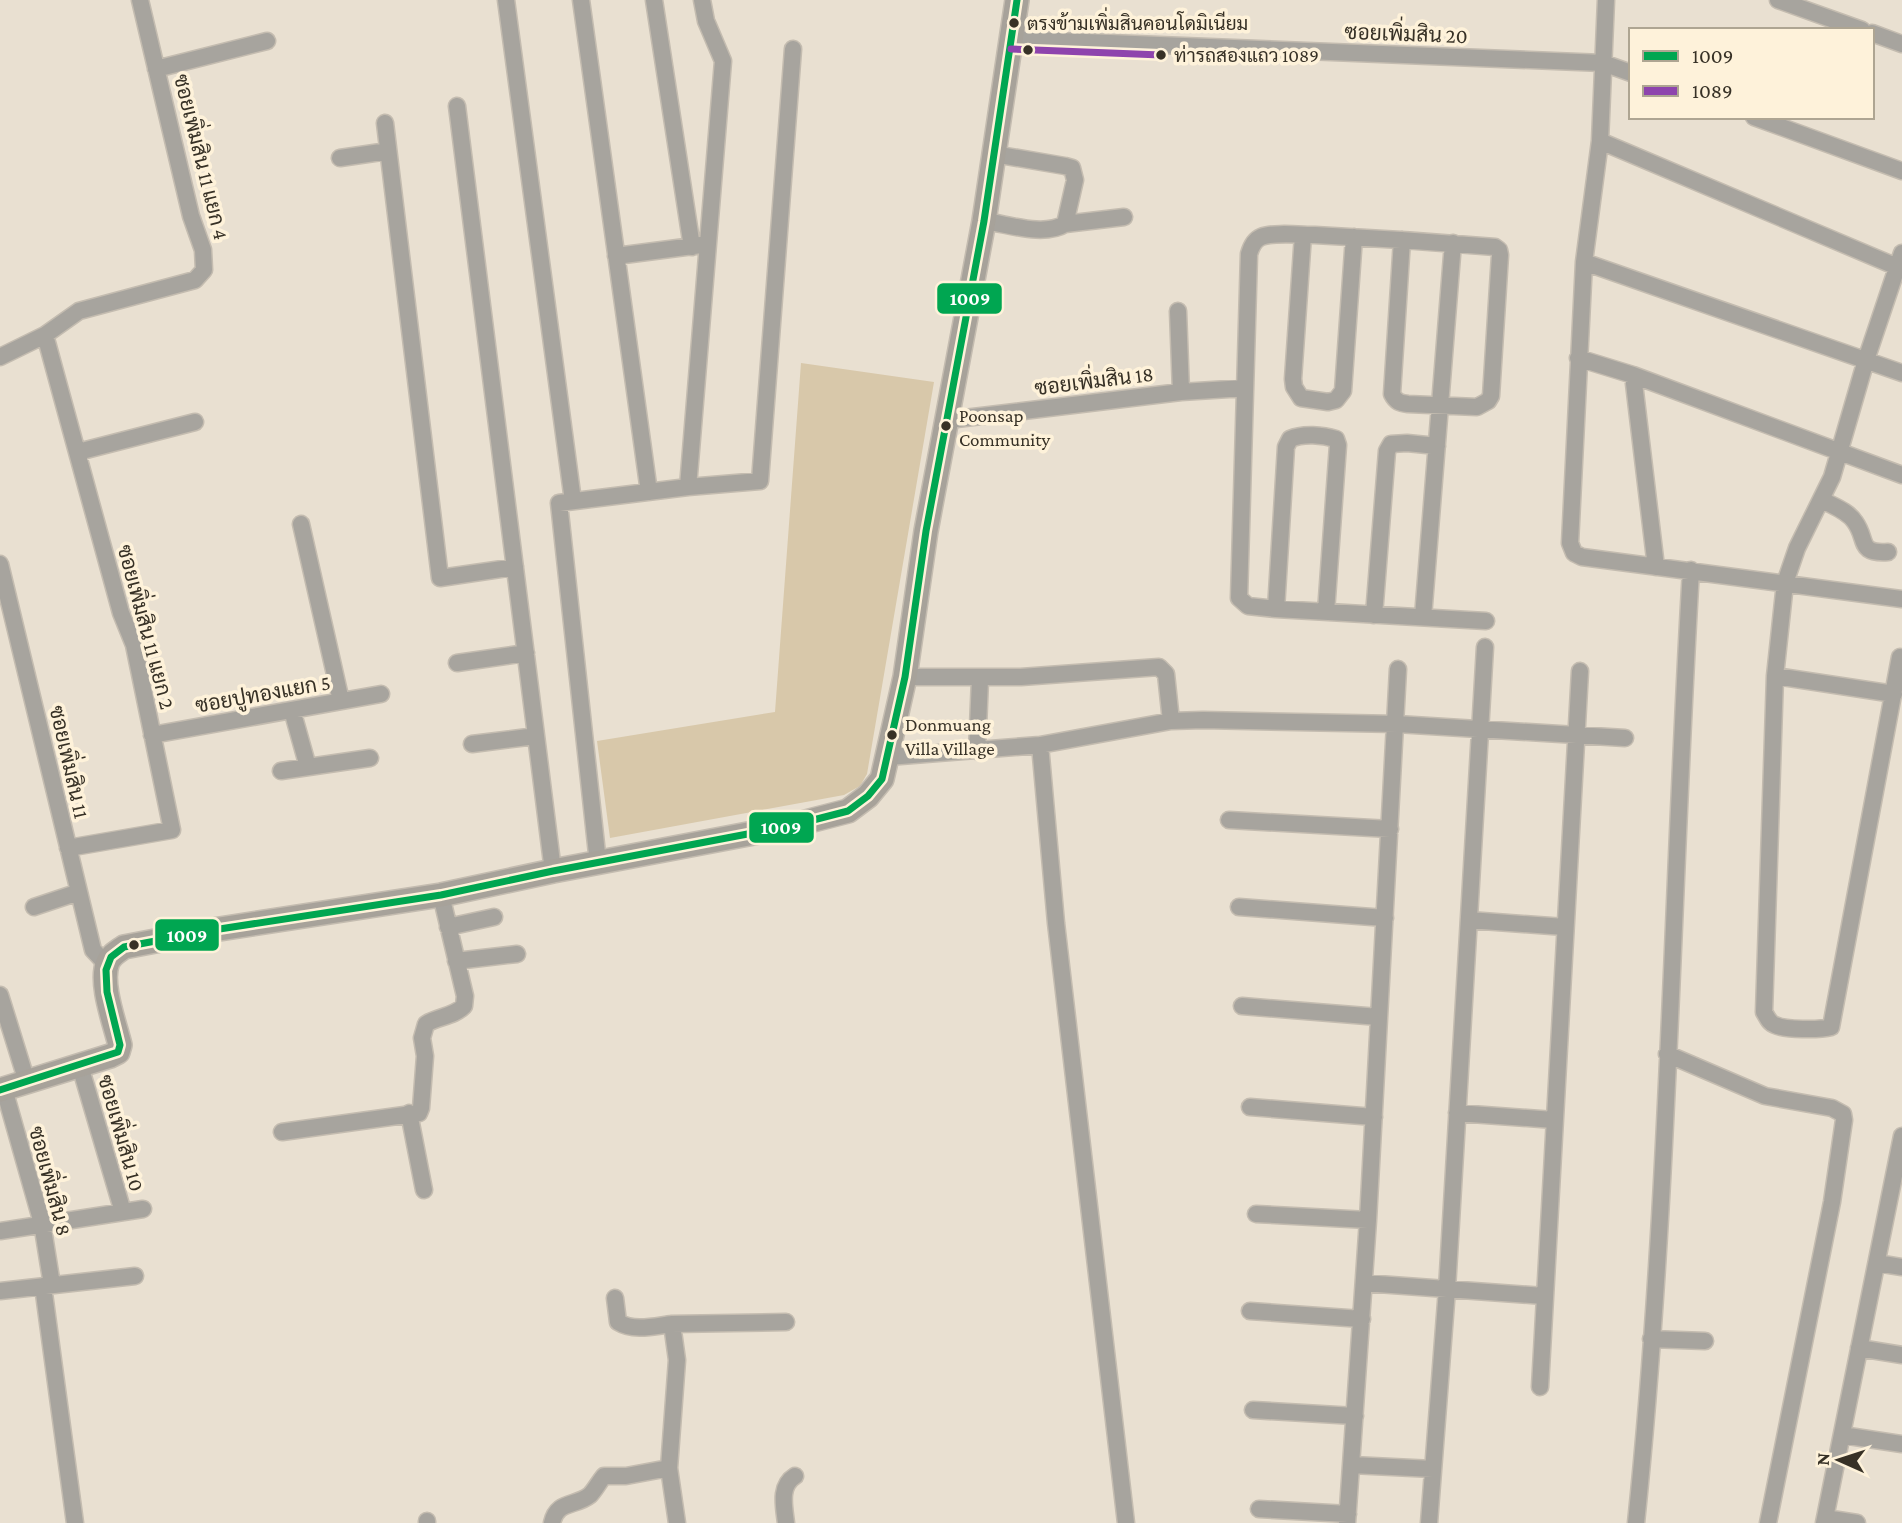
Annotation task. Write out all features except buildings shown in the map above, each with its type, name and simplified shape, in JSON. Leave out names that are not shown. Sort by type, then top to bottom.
[{"type":"street","name":"ซอยเพิ่มสิน 11 แยก 4","points":[[0,357],[45,335],[79,311],[194,280],[204,270],[203,250],[191,216],[140,0]]},
{"type":"street","points":[[506,0],[573,501]]},
{"type":"street","points":[[581,0],[649,492]]},
{"type":"street","points":[[654,0],[700,246]]},
{"type":"street","points":[[688,487],[700,246],[723,61],[706,20],[702,0]]},
{"type":"street","points":[[2,1090],[118,1052],[120,1045],[105,979],[112,955],[124,947],[214,930],[441,895],[790,826],[848,811],[868,796],[881,779],[888,757],[905,677],[926,531],[984,220],[1017,0]]},
{"type":"street","points":[[1606,0],[1600,141],[1584,262],[1578,358],[1570,544],[1574,553],[1582,557],[1902,599]]},
{"type":"street","points":[[1778,0],[1856,28]]},
{"type":"street","points":[[1874,34],[1902,44]]},
{"type":"street","name":"ซอยเพิ่มสิน 20","points":[[1011,39],[1603,63],[1629,72]]},
{"type":"street","points":[[156,69],[267,41]]},
{"type":"street","points":[[598,863],[559,503],[760,481],[793,49]]},
{"type":"street","points":[[457,106],[553,871]]},
{"type":"street","points":[[1759,119],[1902,171]]},
{"type":"street","points":[[385,123],[440,578],[515,567]]},
{"type":"street","points":[[1600,141],[1900,263],[1866,360],[1832,477],[1797,548],[1785,583],[1775,676],[1764,1012],[1768,1021],[1776,1026],[1822,1030],[1831,1027],[1900,657]]},
{"type":"street","points":[[340,158],[388,150]]},
{"type":"street","points":[[994,154],[1072,169],[1075,180],[1065,224]]},
{"type":"street","points":[[984,220],[1045,230],[1056,229],[1065,224],[1124,217]]},
{"type":"street","points":[[1303,235],[1294,387],[1301,398],[1328,402],[1335,400],[1343,391],[1354,237]]},
{"type":"street","points":[[1402,240],[1392,394],[1398,402],[1477,407],[1491,397],[1499,250],[1495,247],[1453,243],[1354,237],[1303,235],[1264,236],[1257,239],[1249,254],[1245,388],[1252,407],[1239,598],[1248,606],[1276,610],[1486,621]]},
{"type":"street","points":[[1423,617],[1453,243]]},
{"type":"street","points":[[616,256],[700,246]]},
{"type":"street","points":[[1584,262],[1902,373]]},
{"type":"street","points":[[1178,311],[1181,392]]},
{"type":"street","name":"ซอยเพิ่มสิน 11 แยก 2","points":[[45,335],[121,613],[134,645],[172,830],[68,848]]},
{"type":"street","points":[[1578,358],[1633,375],[1902,475]]},
{"type":"street","points":[[1633,375],[1656,567]]},
{"type":"street","name":"ซอยเพิ่มสิน 18","points":[[948,420],[1181,392],[1245,388]]},
{"type":"street","points":[[78,452],[195,422]]},
{"type":"street","points":[[1276,610],[1286,447],[1290,439],[1305,435],[1331,437],[1336,439],[1338,444],[1326,612]]},
{"type":"street","points":[[1374,615],[1387,451],[1391,444],[1399,443],[1437,446]]},
{"type":"street","points":[[1822,500],[1853,520],[1869,551],[1888,552]]},
{"type":"street","points":[[301,524],[341,701]]},
{"type":"street","name":"ซอยเพิ่มสิน 11","points":[[0,564],[93,950],[107,965]]},
{"type":"street","points":[[1636,1523],[1651,1339],[1691,570]]},
{"type":"street","points":[[1429,1523],[1447,1289],[1485,647]]},
{"type":"street","points":[[457,663],[526,653]]},
{"type":"street","points":[[905,677],[979,679],[1159,667],[1166,674],[1171,722]]},
{"type":"street","points":[[1259,1509],[1348,1519],[1368,1220],[1398,668]]},
{"type":"street","points":[[1540,1387],[1580,671]]},
{"type":"street","points":[[1775,676],[1894,694]]},
{"type":"street","points":[[977,751],[979,679]]},
{"type":"street","name":"ซอยปูทองแยก 5","points":[[152,735],[382,694]]},
{"type":"street","points":[[292,710],[308,767]]},
{"type":"street","points":[[888,757],[1040,745],[1171,722],[1220,720],[1396,724],[1625,738]]},
{"type":"street","points":[[472,744],[536,736]]},
{"type":"street","points":[[1040,745],[1058,937],[1126,1523]]},
{"type":"street","points":[[281,771],[370,758]]},
{"type":"street","points":[[1229,820],[1390,829]]},
{"type":"street","points":[[34,907],[79,892]]},
{"type":"street","points":[[282,1132],[419,1113],[425,1056],[422,1038],[426,1024],[457,1013],[464,1006],[465,996],[441,895]]},
{"type":"street","points":[[1239,907],[1385,918]]},
{"type":"street","points":[[448,927],[494,917]]},
{"type":"street","points":[[1469,920],[1565,927]]},
{"type":"street","points":[[456,961],[517,954]]},
{"type":"street","points":[[0,995],[27,1082]]},
{"type":"street","points":[[1242,1006],[1379,1017]]},
{"type":"street","points":[[1667,1054],[1765,1096],[1832,1108],[1843,1114],[1832,1202],[1768,1523]]},
{"type":"street","name":"ซอยเพิ่มสิน 10","points":[[80,1066],[123,1212]]},
{"type":"street","name":"ซอยเพิ่มสิน 8","points":[[2,1090],[42,1223],[75,1523]]},
{"type":"street","points":[[1250,1108],[1374,1117]]},
{"type":"street","points":[[1457,1112],[1554,1120]]},
{"type":"street","points":[[409,1113],[424,1190]]},
{"type":"street","points":[[1857,1523],[1825,1520],[1877,1263],[1898,1178],[1902,1136]]},
{"type":"street","points":[[2,1225],[42,1223],[144,1209]]},
{"type":"street","points":[[1256,1214],[1368,1220]]},
{"type":"street","points":[[1877,1263],[1902,1267]]},
{"type":"street","points":[[0,1291],[135,1276]]},
{"type":"street","points":[[1364,1283],[1544,1297]]},
{"type":"street","points":[[615,1298],[618,1322],[634,1328],[672,1324],[786,1322]]},
{"type":"street","points":[[1250,1311],[1362,1319]]},
{"type":"street","points":[[672,1324],[677,1360],[669,1468],[677,1523]]},
{"type":"street","points":[[1651,1339],[1705,1341]]},
{"type":"street","points":[[1859,1348],[1902,1355]]},
{"type":"street","points":[[1253,1410],[1355,1416]]},
{"type":"street","points":[[1842,1435],[1902,1444]]},
{"type":"street","points":[[1352,1465],[1433,1469]]},
{"type":"street","points":[[552,1523],[560,1506],[591,1494],[604,1476],[626,1476],[669,1468]]},
{"type":"street","points":[[786,1523],[784,1488],[788,1480],[795,1476]]},
{"type":"shaded area","points":[[801,363],[934,382],[867,774],[860,786],[844,795],[610,838],[597,741],[775,712]]},
{"type":"transit line","name":"1009","points":[[0,1090],[118,1052],[120,1045],[107,992],[106,970],[111,957],[124,947],[213,930],[441,895],[790,826],[848,811],[868,796],[882,779],[905,677],[926,531],[984,221],[1017,0]]},
{"type":"transit line","name":"1089","points":[[1011,49],[1161,55]]},
{"type":"place","name":"ตรงข้ามเพิ่มสินคอนโดมิเนียม","points":[[1014,23]]},
{"type":"place","name":"ท่ารถสองแถว 1089","points":[[1161,55]]},
{"type":"place","name":"Poonsap Community","points":[[946,426]]},
{"type":"place","name":"Donmuang Villa Village","points":[[892,735]]}]
